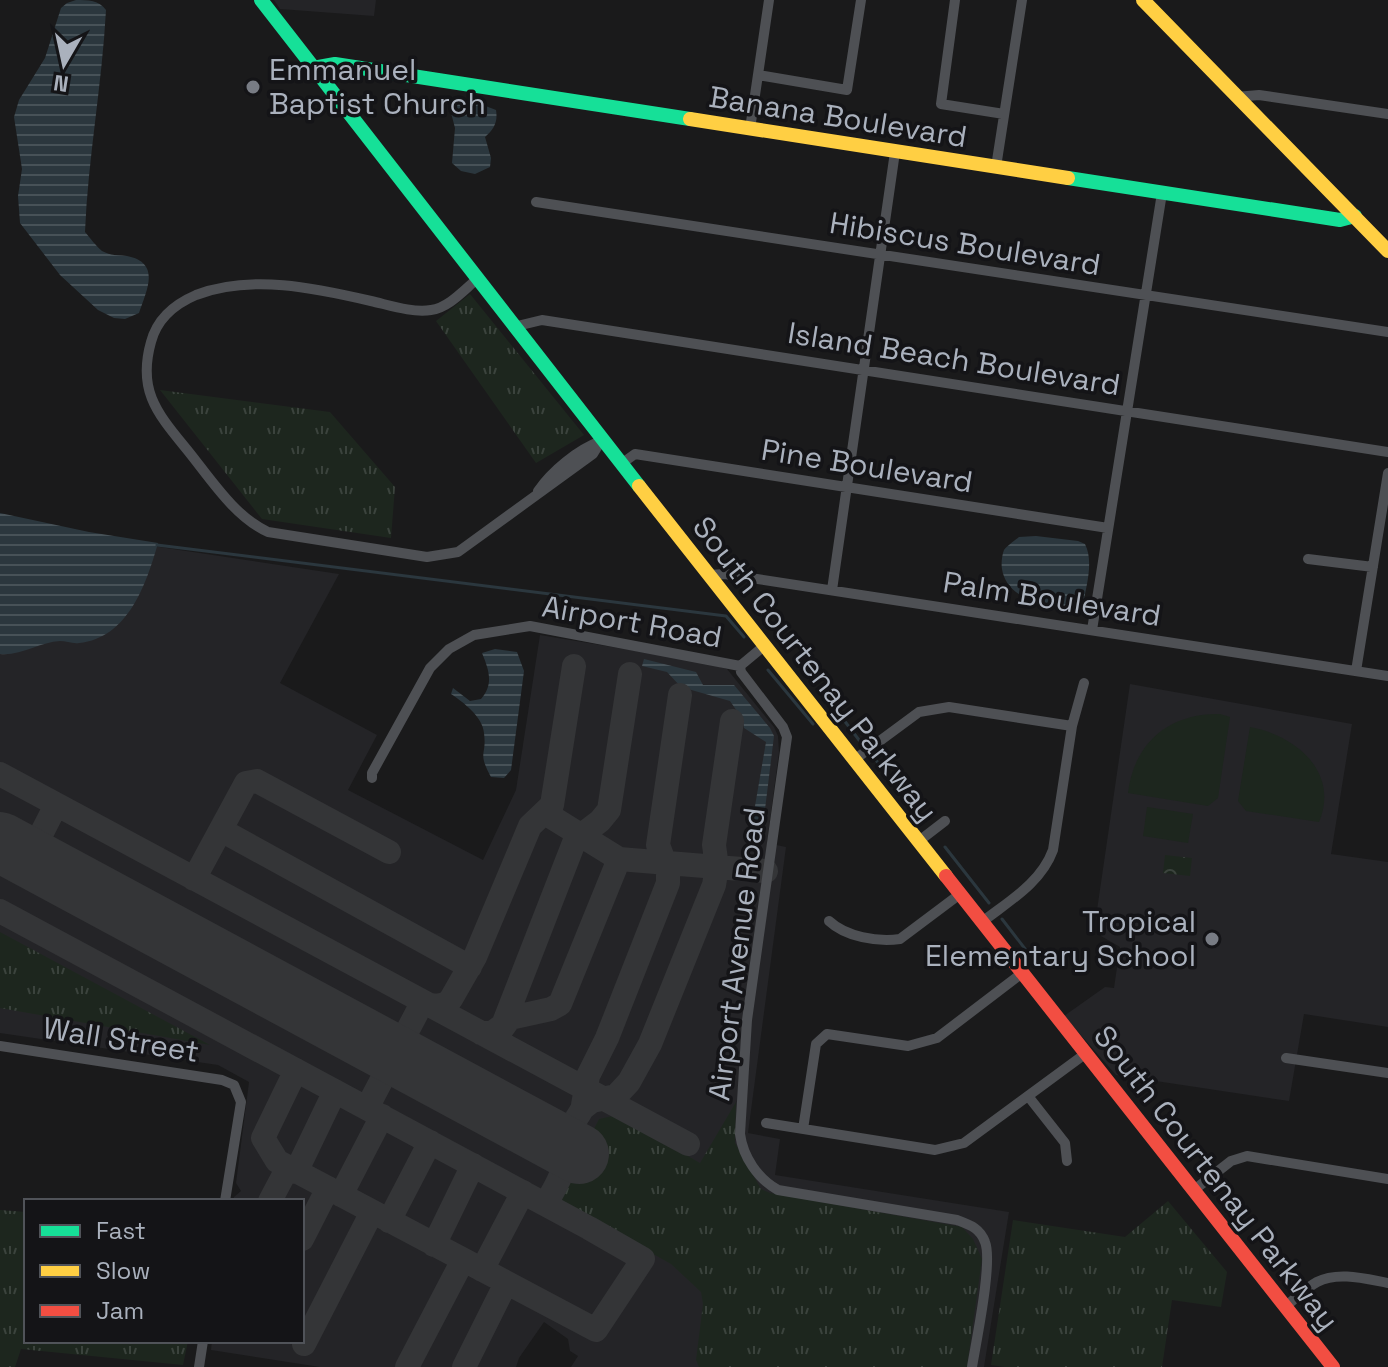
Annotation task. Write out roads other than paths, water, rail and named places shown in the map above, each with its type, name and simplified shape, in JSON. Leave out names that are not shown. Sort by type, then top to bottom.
[{"type":"main road","points":[[1143,0],[1386,246]]},
{"type":"main road","name":"South Courtenay Parkway","points":[[263,1],[601,441],[1332,1367]]},
{"type":"main road","name":"Banana Boulevard","points":[[313,68],[335,64],[1340,220],[1355,216]]},
{"type":"street","points":[[750,129],[769,0]]},
{"type":"street","points":[[758,75],[847,90],[861,0]]},
{"type":"street","points":[[955,0],[941,104],[1004,114]]},
{"type":"street","points":[[996,167],[1022,0]]},
{"type":"street","points":[[1236,97],[1259,95],[1388,114]]},
{"type":"street","points":[[832,590],[895,152]]},
{"type":"street","points":[[1092,630],[1162,193]]},
{"type":"street","name":"Hibiscus Boulevard","points":[[536,202],[1388,332]]},
{"type":"street","points":[[476,280],[449,302],[431,310],[398,307],[296,287],[241,285],[209,290],[177,305],[157,327],[147,363],[147,389],[167,425],[249,523],[268,532],[427,557],[458,552],[536,493],[545,481],[586,447],[601,441]]},
{"type":"street","name":"Island Beach Boulevard","points":[[513,327],[542,320],[1388,452]]},
{"type":"street","name":"Pine Boulevard","points":[[621,464],[635,454],[1108,528]]},
{"type":"street","points":[[1356,671],[1388,473]]},
{"type":"street","points":[[1308,559],[1373,567]]},
{"type":"street","name":"Palm Boulevard","points":[[708,575],[725,574],[1388,676]]},
{"type":"street","name":"Airport Road","points":[[372,778],[430,668],[449,649],[474,635],[530,626],[740,666],[764,646]]},
{"type":"street","name":"Airport Avenue Road","points":[[740,666],[741,672],[783,727],[787,737],[747,1020],[740,1134],[742,1149],[764,1182],[778,1190],[957,1220],[977,1227],[987,1244],[987,1262],[972,1367]]},
{"type":"street","points":[[982,922],[1036,879],[1049,862],[1072,726],[1084,683]]},
{"type":"street","points":[[854,760],[919,712],[935,708],[949,707],[1072,726]]},
{"type":"street","points":[[919,841],[945,821]]},
{"type":"street","points":[[829,921],[841,933],[900,939],[960,894]]},
{"type":"street","points":[[803,1129],[816,1044],[827,1034],[908,1046],[937,1038],[1021,974]]},
{"type":"street","name":"Wall Street","points":[[0,1046],[222,1080],[234,1085],[241,1102],[225,1199]]},
{"type":"street","points":[[766,1123],[935,1150],[964,1143],[1085,1054]]},
{"type":"street","points":[[1286,1058],[1388,1073]]},
{"type":"street","points":[[1028,1096],[1065,1143],[1067,1161]]},
{"type":"street","points":[[1194,1190],[1231,1161],[1247,1156],[1388,1179]]},
{"type":"street","points":[[1286,1306],[1318,1281],[1332,1277],[1388,1283]]},
{"type":"street","points":[[200,1367],[203,1343]]},
{"type":"waterway","points":[[157,545],[726,616],[744,637]]},
{"type":"waterway","points":[[768,670],[813,724]]},
{"type":"waterway","points":[[831,703],[862,744]]},
{"type":"waterway","points":[[875,759],[919,815]]},
{"type":"waterway","points":[[945,847],[989,903]]},
{"type":"waterway","points":[[1002,919],[1029,954]]},
{"type":"place","name":"Emmanuel Baptist Church","points":[[253,87]]},
{"type":"place","name":"Tropical Elementary School","points":[[1212,939]]}]
